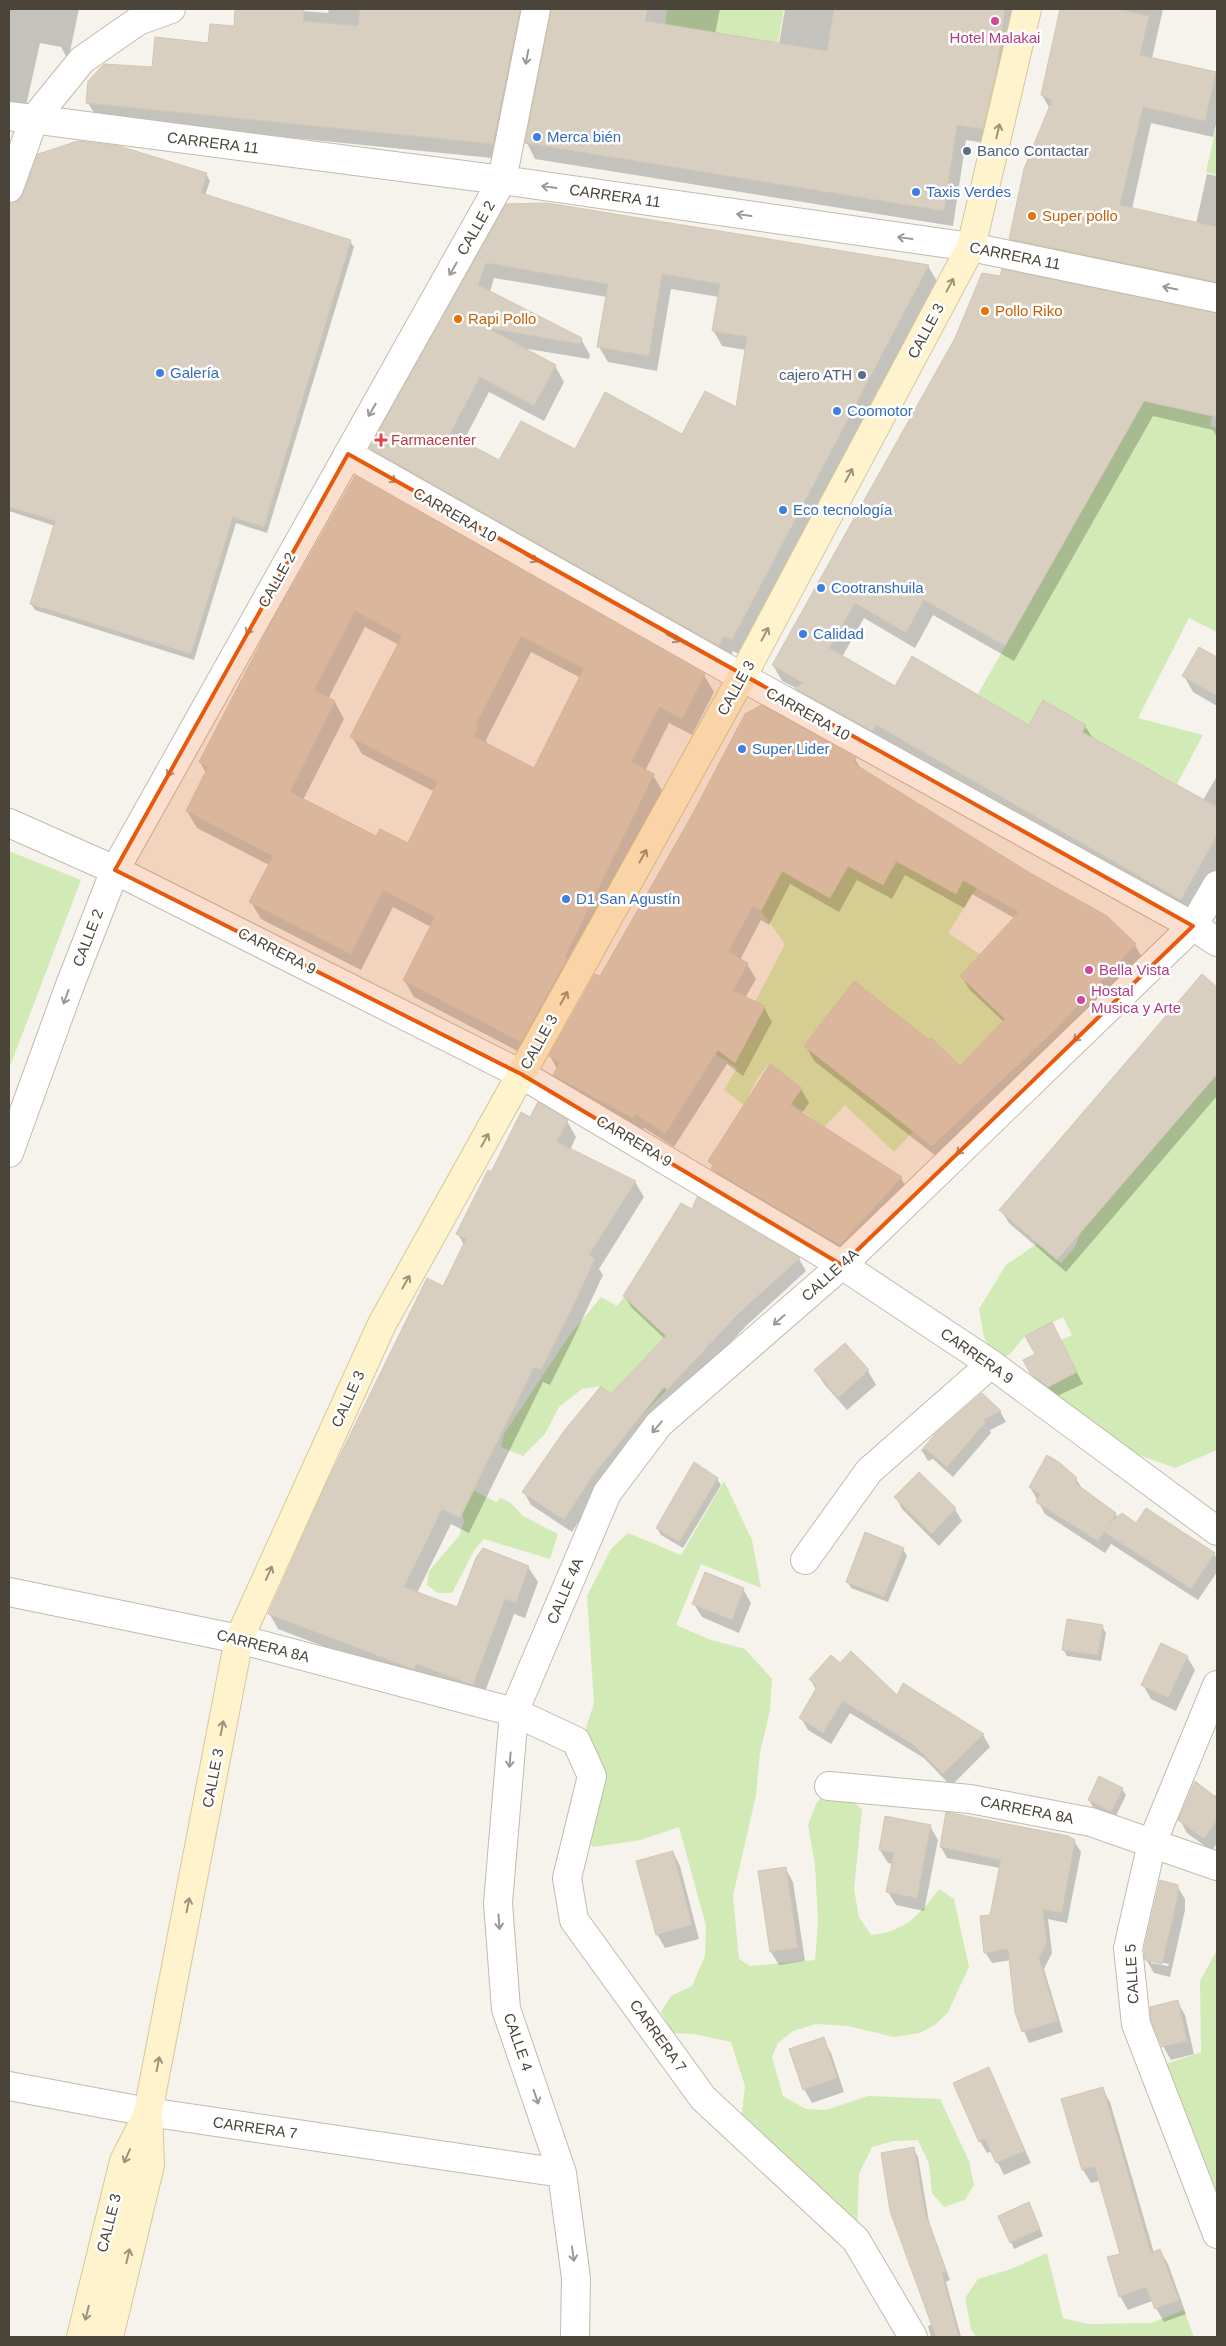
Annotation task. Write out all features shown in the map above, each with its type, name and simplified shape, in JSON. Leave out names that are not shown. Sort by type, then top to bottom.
[{"type":"main road","name":"CALLE 3","points":[[109,2337],[150,2165],[148,2112],[239,1639],[382,1324],[742,677],[971,247],[1027,9]]},
{"type":"main road","name":"CALLE 3","points":[[81,2337],[124,2161],[148,2112]]},
{"type":"street","points":[[9,188],[21,118],[82,60],[138,21],[171,9]]},
{"type":"street","name":"CALLE 2","points":[[9,1153],[70,985],[115,870],[502,180],[536,9]]},
{"type":"street","name":"CARRERA 11","points":[[21,118],[502,180],[971,247],[1217,298]]},
{"type":"street","name":"CARRERA 10","points":[[348,454],[742,677],[1193,926],[1217,942]]},
{"type":"street","name":"CARRERA 9","points":[[9,823],[115,870],[521,1074],[842,1265],[991,1364],[1217,1531]]},
{"type":"street","name":"CALLE 4A","points":[[514,1712],[607,1493],[659,1424],[842,1265],[1193,926],[1217,885]]},
{"type":"street","points":[[805,1560],[870,1471],[991,1364]]},
{"type":"street","name":"CARRERA 8A","points":[[9,1592],[239,1639],[514,1712]]},
{"type":"street","name":"CALLE 5","points":[[1217,1685],[1152,1843],[1128,1948],[1136,2024],[1217,2234]]},
{"type":"street","name":"CALLE 4","points":[[514,1712],[498,1903],[506,2009],[562,2173],[576,2278],[575,2337]]},
{"type":"street","name":"CARRERA 7","points":[[514,1712],[576,1740],[592,1776],[567,1878],[574,1920],[703,2098],[856,2240],[913,2337]]},
{"type":"street","name":"CARRERA 8A","points":[[829,1786],[970,1798],[1091,1822],[1217,1866]]},
{"type":"street","name":"CARRERA 7","points":[[9,2086],[148,2112],[562,2173]]},
{"type":"highlighted area","points":[[348,454],[1193,926],[842,1265],[521,1074],[115,870]]},
{"type":"green space","points":[[667,9],[784,9],[778,43],[665,25]]},
{"type":"green space","points":[[1217,123],[1217,175],[1206,172]]},
{"type":"green space","points":[[1144,401],[1212,416],[1210,426],[1217,428],[1217,632],[1189,618],[1138,718],[1203,735],[1177,784],[1156,772],[1135,809],[1082,732],[1086,725],[1044,700],[1029,726],[978,694]]},
{"type":"green space","points":[[862,842],[860,872],[883,885],[897,861],[956,893],[964,878],[977,888],[948,933],[980,954],[960,976],[1005,1019],[960,1066],[931,1038],[898,1072],[920,1124],[894,1152],[845,1105],[824,1127],[791,1103],[802,1087],[769,1064],[757,1079],[744,1105],[724,1090],[737,1068],[704,1047],[755,1002],[785,944],[761,911],[785,863],[809,886],[830,898]]},
{"type":"green space","points":[[9,851],[81,880],[9,1069]]},
{"type":"green space","points":[[1217,1074],[1217,1450],[1175,1468],[1131,1452],[1039,1392],[1077,1372],[1061,1340],[1072,1335],[1063,1317],[1025,1336],[1011,1353],[996,1363],[984,1337],[979,1309],[1006,1265],[1038,1243],[1061,1263],[1075,1247],[1081,1232]]},
{"type":"green space","points":[[601,1297],[617,1306],[624,1297],[666,1336],[640,1364],[667,1390],[640,1417],[601,1386],[582,1389],[559,1407],[545,1434],[523,1456],[501,1447],[504,1434],[569,1336]]},
{"type":"green space","points":[[724,1481],[752,1540],[761,1588],[701,1564],[676,1625],[711,1640],[745,1649],[772,1679],[770,1710],[760,1753],[756,1795],[733,1896],[739,1959],[750,1966],[815,1960],[818,1922],[815,1865],[808,1825],[816,1804],[825,1792],[843,1795],[862,1809],[854,1889],[859,1917],[871,1935],[893,1930],[910,1921],[925,1907],[939,1889],[954,1899],[969,1967],[948,2012],[936,2024],[920,2033],[894,2037],[848,2026],[816,2024],[793,2031],[778,2043],[772,2057],[783,2096],[806,2109],[826,2110],[868,2096],[940,2099],[969,2161],[974,2185],[965,2200],[944,2207],[932,2193],[929,2164],[918,2140],[894,2141],[872,2147],[859,2174],[857,2229],[741,2121],[745,2086],[731,2042],[694,2034],[673,2033],[661,2012],[671,1996],[692,1986],[705,1956],[706,1926],[679,1827],[641,1840],[593,1847],[576,1825],[582,1740],[594,1703],[587,1596],[611,1549],[628,1533],[681,1555]]},
{"type":"green space","points":[[467,1487],[496,1502],[501,1498],[511,1503],[523,1516],[558,1534],[550,1559],[484,1539],[475,1549],[452,1593],[438,1593],[427,1585],[429,1571],[459,1536],[464,1522],[462,1512]]},
{"type":"green space","points":[[1217,1950],[1217,2227],[1142,2072],[1201,2052],[1200,1981]]},
{"type":"green space","points":[[1047,2253],[1063,2318],[1088,2324],[1151,2323],[1184,2310],[1194,2337],[976,2337],[971,2329],[965,2298],[978,2279],[1011,2269]]},
{"type":"building","points":[[235,9],[304,9],[303,21],[358,26],[360,9],[520,9],[493,144],[86,103],[88,81],[104,64],[152,67],[155,37],[208,43],[210,24],[234,26]]},
{"type":"building","points":[[551,9],[647,9],[645,21],[827,51],[834,9],[1005,9],[996,74],[983,129],[957,125],[944,211],[525,143]]},
{"type":"building","points":[[1060,9],[1117,9],[1149,16],[1140,55],[1216,72],[1205,121],[1143,107],[1120,205],[1217,227],[1217,282],[1009,239],[1024,169],[1052,100],[1041,95]]},
{"type":"building","name":"Galería","points":[[78,141],[119,146],[207,173],[201,193],[351,240],[264,527],[233,517],[191,654],[30,604],[55,521],[9,507],[9,208],[10,203],[19,200],[23,194],[38,154]]},
{"type":"building","points":[[547,203],[929,265],[732,640],[724,636],[719,646],[369,448],[506,204]],"holes":[[[486,263],[608,284],[597,347],[649,356],[662,274],[720,284],[712,331],[747,337],[736,407],[705,391],[682,434],[605,392],[575,449],[521,421],[499,460],[450,434],[480,377],[534,406],[556,365],[488,328],[580,344],[582,338],[478,285]]]},
{"type":"building","points":[[1002,269],[1217,313],[1217,417],[1144,401],[1005,646],[924,600],[906,633],[855,603],[829,648],[895,686],[912,656],[1029,725],[1043,700],[1086,725],[1082,732],[1217,807],[1217,835],[1181,900],[876,725],[872,731],[794,688],[803,683],[772,665],[955,338],[982,273],[1000,276]]},
{"type":"building","points":[[355,476],[705,674],[682,719],[659,707],[631,762],[654,774],[565,957],[567,959],[521,1042],[403,980],[435,917],[383,890],[351,954],[249,902],[273,856],[186,811],[208,767],[199,762],[269,627]],"holes":[[[355,611],[402,636],[350,737],[438,782],[408,843],[380,829],[376,836],[290,792],[335,701],[314,690]],[[521,636],[584,668],[534,768],[473,736],[479,726],[476,724]]]},
{"type":"building","points":[[1199,647],[1217,657],[1217,696],[1182,676]]},
{"type":"building","points":[[761,705],[856,758],[853,763],[1030,873],[1107,916],[1136,944],[1057,1028],[932,1146],[804,1046],[854,981],[929,1040],[931,1038],[960,1066],[1005,1019],[960,976],[1019,912],[963,880],[956,894],[896,861],[883,885],[848,866],[830,898],[782,871],[761,911],[753,906],[728,952],[748,963],[733,991],[765,1006],[735,1063],[718,1050],[665,1134],[636,1114],[633,1118],[553,1075],[560,1062],[549,1056],[595,974],[600,976],[691,817],[745,714]]},
{"type":"building","points":[[1202,974],[1217,987],[1217,1074],[1057,1260],[999,1210]]},
{"type":"building","points":[[770,1064],[802,1088],[790,1105],[902,1177],[840,1245],[711,1169],[713,1165],[708,1161]]},
{"type":"building","points":[[538,1102],[568,1120],[557,1142],[636,1181],[589,1255],[595,1259],[565,1323],[541,1370],[534,1367],[460,1518],[442,1509],[404,1587],[457,1607],[476,1558],[483,1548],[529,1566],[516,1603],[505,1599],[473,1685],[416,1664],[414,1669],[410,1668],[268,1614],[327,1482],[427,1278],[443,1286],[466,1239],[456,1234],[488,1170],[491,1172],[521,1112],[530,1117]]},
{"type":"building","points":[[697,1197],[800,1258],[739,1313],[667,1390],[664,1387],[592,1477],[564,1520],[522,1492],[564,1431],[601,1386],[611,1394],[666,1336],[623,1296],[681,1203],[692,1209]]},
{"type":"building","points":[[1052,1322],[1077,1372],[1048,1387],[1030,1373],[1023,1360],[1035,1354],[1025,1336]]},
{"type":"building","points":[[845,1343],[869,1370],[838,1398],[814,1370]]},
{"type":"building","points":[[982,1393],[1001,1411],[983,1420],[986,1422],[947,1467],[926,1449],[921,1451],[936,1433]]},
{"type":"building","points":[[1047,1455],[1060,1463],[1077,1478],[1075,1483],[1116,1513],[1110,1523],[1122,1513],[1136,1523],[1146,1508],[1215,1553],[1191,1589],[1104,1532],[1098,1541],[1036,1502],[1040,1494],[1029,1487]]},
{"type":"building","points":[[694,1462],[718,1478],[679,1542],[656,1528]]},
{"type":"building","points":[[919,1472],[956,1508],[932,1534],[894,1497]]},
{"type":"building","points":[[865,1532],[904,1548],[884,1597],[846,1582]]},
{"type":"building","points":[[705,1572],[744,1588],[732,1620],[692,1604]]},
{"type":"building","points":[[1067,1619],[1103,1625],[1098,1655],[1062,1650]]},
{"type":"building","points":[[1161,1643],[1188,1656],[1168,1698],[1141,1685]]},
{"type":"building","points":[[851,1651],[897,1695],[903,1683],[984,1734],[943,1774],[915,1746],[843,1701],[823,1733],[799,1718],[817,1687],[809,1679],[831,1655],[840,1663]]},
{"type":"building","points":[[1099,1776],[1123,1788],[1111,1812],[1088,1800]]},
{"type":"building","points":[[1195,1781],[1217,1798],[1217,1820],[1204,1839],[1178,1820]]},
{"type":"building","points":[[946,1812],[1068,1836],[1075,1840],[1062,1913],[1043,1909],[1047,1942],[1039,1958],[1058,2021],[1022,2032],[1015,2012],[1008,1949],[984,1953],[980,1916],[990,1915],[1001,1860],[940,1847]]},
{"type":"building","points":[[885,1816],[931,1825],[917,1898],[886,1892],[894,1853],[879,1850]]},
{"type":"building","points":[[673,1851],[692,1925],[656,1935],[636,1861]]},
{"type":"building","points":[[786,1867],[798,1948],[770,1952],[758,1871]]},
{"type":"building","points":[[1160,1880],[1178,1885],[1178,1896],[1162,1964],[1145,1960],[1144,1949]]},
{"type":"building","points":[[1178,2000],[1187,2041],[1162,2047],[1151,2020],[1150,2007]]},
{"type":"building","points":[[824,2037],[837,2078],[803,2090],[789,2049]]},
{"type":"building","points":[[989,2067],[1025,2151],[996,2163],[985,2139],[979,2142],[953,2083]]},
{"type":"building","points":[[1103,2087],[1151,2253],[1160,2249],[1179,2300],[1155,2309],[1146,2287],[1119,2297],[1107,2257],[1120,2254],[1095,2167],[1082,2170],[1061,2099]]},
{"type":"building","points":[[914,2147],[925,2212],[946,2271],[942,2273],[959,2337],[936,2337],[890,2211],[881,2153]]},
{"type":"building","points":[[1029,2202],[1040,2229],[1010,2243],[998,2216]]},
{"type":"place","name":"Hotel Malakai","points":[[995,21]]},
{"type":"place","name":"Merca bién","points":[[537,137]]},
{"type":"place","name":"Banco Contactar","points":[[967,151]]},
{"type":"place","name":"Taxis Verdes","points":[[916,192]]},
{"type":"place","name":"Super pollo","points":[[1032,216]]},
{"type":"place","name":"Pollo Riko","points":[[985,311]]},
{"type":"place","name":"Rapi Pollo","points":[[458,319]]},
{"type":"place","name":"Galería","points":[[160,373]]},
{"type":"place","name":"cajero ATH","points":[[862,375]]},
{"type":"place","name":"Coomotor","points":[[837,411]]},
{"type":"place","name":"Farmacenter","points":[[381,440]]},
{"type":"place","name":"Eco tecnología","points":[[783,510]]},
{"type":"place","name":"Cootranshuila","points":[[821,588]]},
{"type":"place","name":"Calidad","points":[[803,634]]},
{"type":"place","name":"Super Lider","points":[[742,749]]},
{"type":"place","name":"D1 San Agustín","points":[[566,899]]},
{"type":"place","name":"Bella Vista","points":[[1089,970]]},
{"type":"place","name":"Hostal Musica y Arte","points":[[1081,1000]]}]
